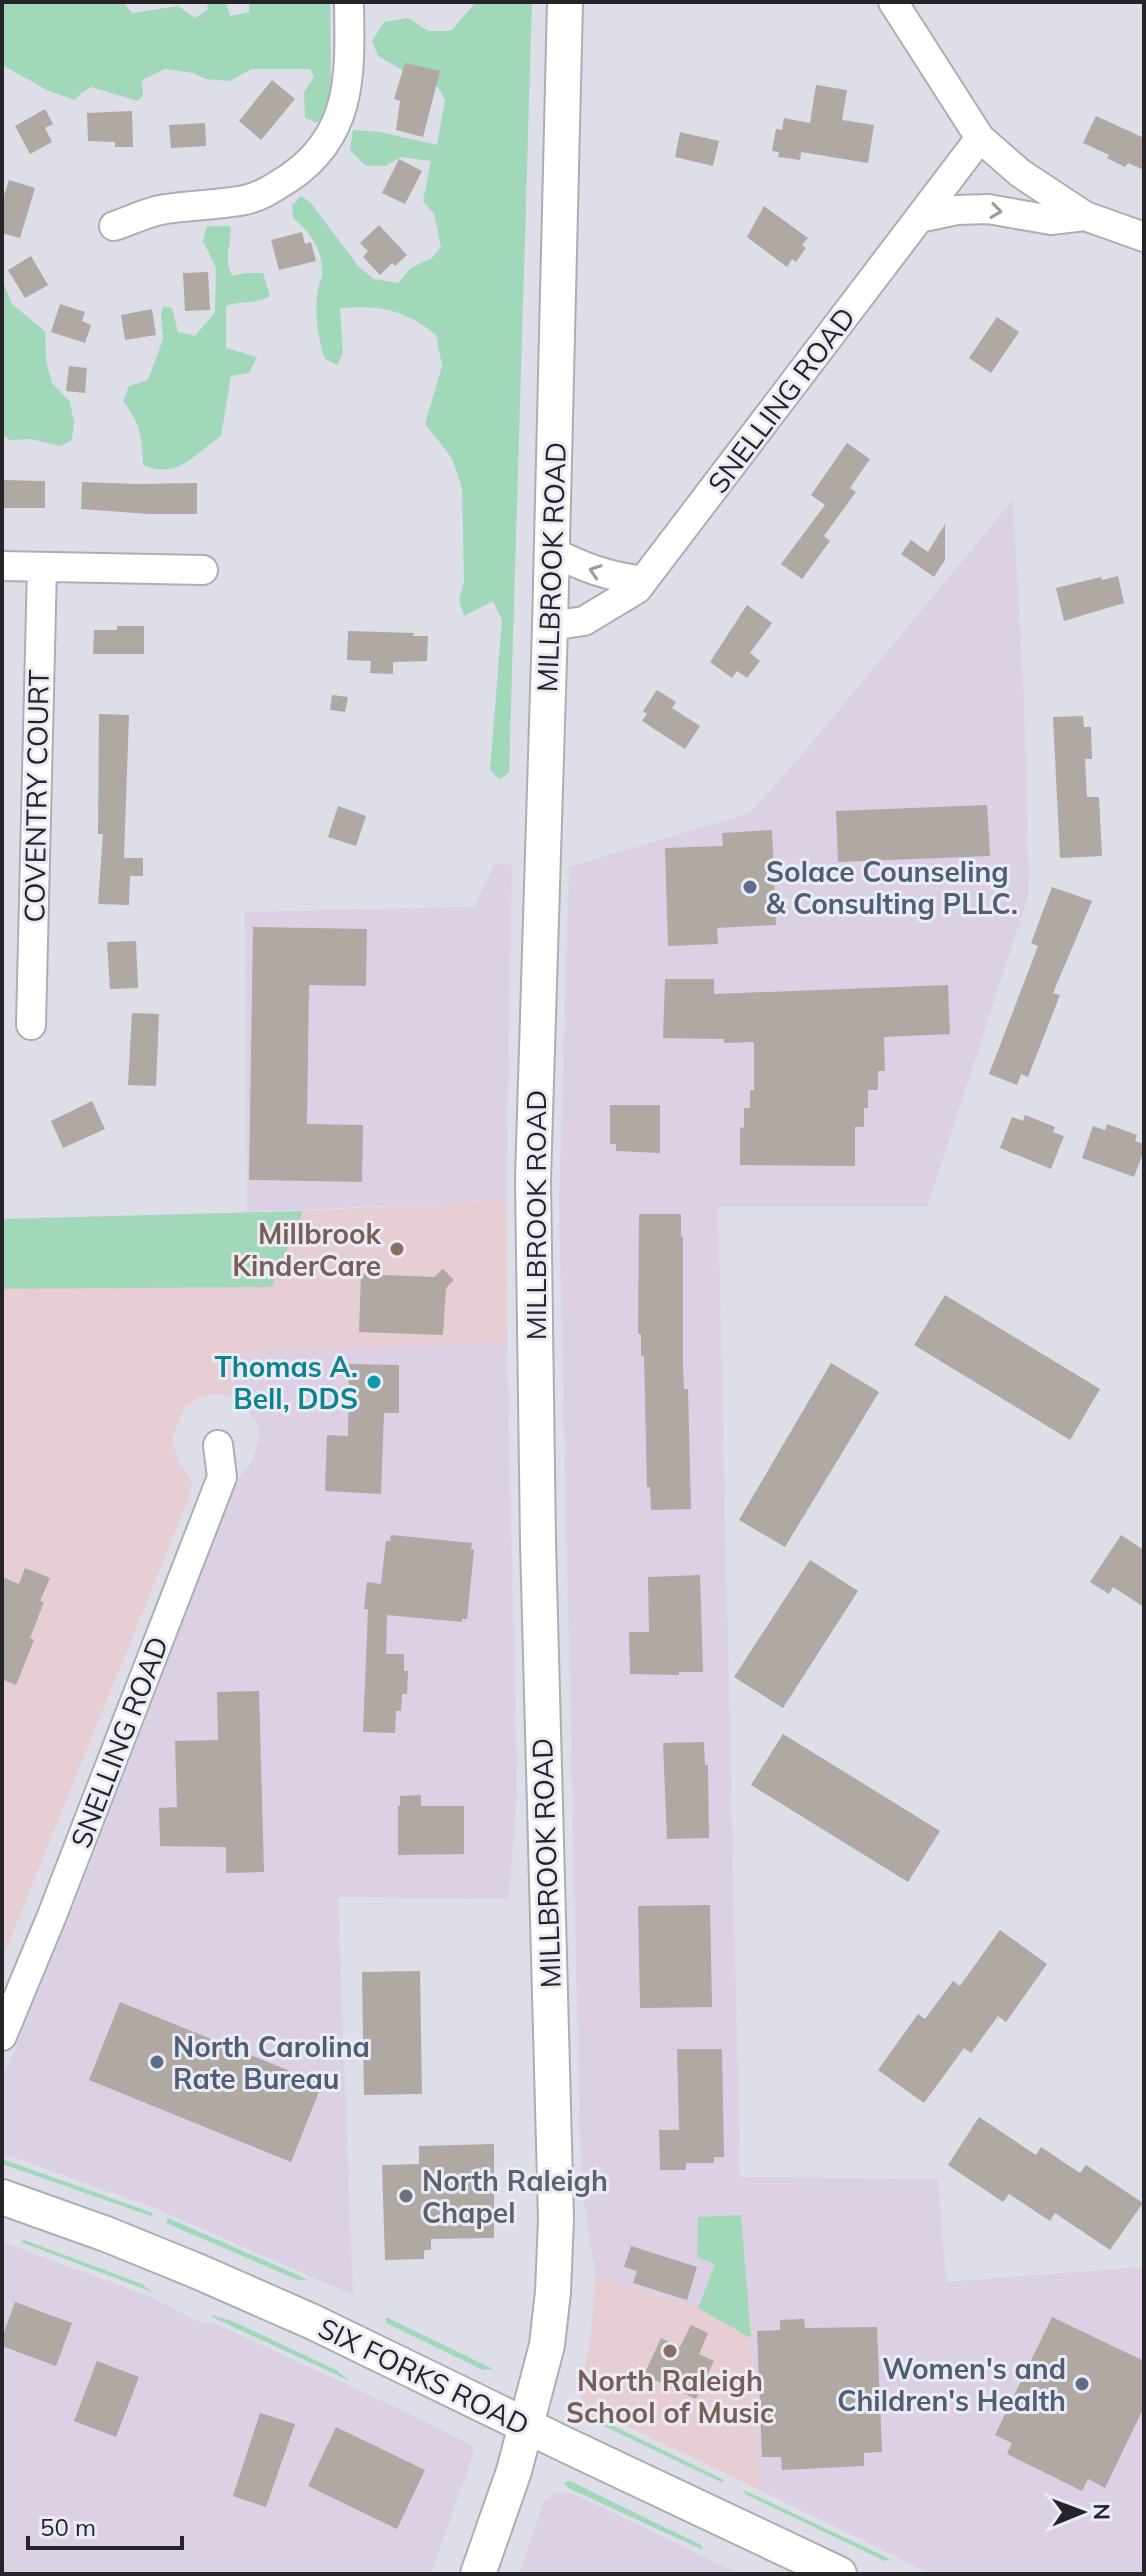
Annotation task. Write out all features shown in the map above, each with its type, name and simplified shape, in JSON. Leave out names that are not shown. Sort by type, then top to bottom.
[{"type":"main road","name":"MILLBROOK ROAD","points":[[478,2574],[514,2471],[547,2345],[556,2219],[539,1604],[533,1234],[536,1011],[550,626],[565,2]]},
{"type":"main road","name":"SIX FORKS ROAD","points":[[2,2197],[106,2234],[313,2322],[839,2574]]},
{"type":"street","points":[[114,226],[163,209],[248,199],[265,194],[301,170],[323,147],[340,117],[347,93],[350,67],[349,2]]},
{"type":"street","points":[[893,2],[980,138],[1020,173],[1085,216],[1144,237]]},
{"type":"street","name":"SNELLING ROAD","points":[[550,626],[584,621],[637,589],[980,138]]},
{"type":"street","points":[[919,218],[957,210],[988,209],[1051,220],[1085,216]]},
{"type":"street","points":[[551,551],[606,576],[643,581]]},
{"type":"street","points":[[2,566],[203,570]]},
{"type":"street","name":"COVENTRY COURT","points":[[31,1025],[42,567]]},
{"type":"street","name":"SNELLING ROAD","points":[[2,2036],[222,1477],[218,1445]]},
{"type":"shaded area","points":[[1013,500],[1024,702],[1029,894],[927,1207],[718,1207],[740,2177],[938,2179],[946,2282],[1144,2267],[1144,2574],[932,2574],[762,2491],[741,2215],[715,2263],[698,2308],[595,2275],[581,2181],[559,1207],[569,867],[750,813]]},
{"type":"shaded area","points":[[495,863],[512,865],[506,1200],[247,1212],[245,912],[474,907]]},
{"type":"shaded area","points":[[506,1200],[507,1342],[245,1353],[228,1396],[216,1394],[198,1398],[184,1408],[172,1438],[178,1462],[192,1481],[190,1495],[2,1959],[2,1219],[303,1211]]},
{"type":"shaded area","points":[[507,1342],[517,1788],[509,1899],[338,1899],[353,2295],[157,2209],[2,2153],[2,2080],[80,1891],[237,1480],[253,1460],[259,1437],[258,1425],[243,1404],[228,1396],[245,1353]]},
{"type":"shaded area","name":"North Raleigh School of Music","points":[[741,2215],[762,2491],[588,2408],[580,2394],[591,2337],[595,2275],[698,2308],[715,2264],[697,2257],[698,2217]]},
{"type":"shaded area","points":[[2,2242],[151,2297],[201,2323],[211,2322],[471,2445],[474,2452],[431,2574],[2,2574]]},
{"type":"shaded area","points":[[555,2493],[572,2493],[740,2574],[519,2574],[544,2502]]},
{"type":"green space","points":[[123,2],[132,13],[178,6],[195,18],[207,10],[208,2],[226,2],[230,16],[249,12],[249,2],[330,2],[331,78],[328,108],[317,123],[305,118],[304,92],[314,77],[310,69],[252,69],[229,81],[165,69],[142,80],[143,95],[138,101],[91,87],[75,100],[49,91],[2,65],[2,4]]},
{"type":"green space","points":[[476,2],[532,2],[509,773],[499,779],[490,770],[502,620],[493,601],[464,616],[459,600],[464,582],[462,488],[452,458],[425,424],[442,366],[436,335],[402,314],[379,308],[340,308],[343,353],[337,365],[325,359],[317,320],[317,294],[322,272],[320,255],[310,235],[293,218],[292,205],[301,196],[310,202],[359,267],[374,279],[398,283],[411,268],[432,258],[441,247],[434,214],[423,201],[431,161],[400,157],[386,166],[366,166],[350,150],[353,130],[380,132],[437,145],[445,100],[438,87],[378,56],[372,41],[384,22],[408,18],[428,31],[451,31]]},
{"type":"green space","points":[[207,226],[230,226],[228,262],[232,276],[263,273],[270,296],[259,301],[226,306],[226,348],[257,357],[249,373],[231,376],[221,436],[185,463],[155,469],[143,465],[139,431],[123,401],[129,386],[148,380],[163,339],[163,306],[172,308],[178,332],[195,336],[215,312],[216,268],[203,241]]},
{"type":"green space","points":[[2,280],[12,304],[45,331],[46,361],[52,383],[70,402],[74,422],[72,440],[60,446],[31,439],[9,440],[2,433]]},
{"type":"green space","points":[[303,1211],[272,1287],[2,1289],[2,1219]]},
{"type":"green space","points":[[2,2159],[153,2213],[151,2216],[2,2164]]},
{"type":"green space","points":[[741,2215],[751,2338],[698,2308],[715,2264],[697,2257],[698,2217]]},
{"type":"green space","points":[[168,2218],[307,2280],[298,2280],[166,2223]]},
{"type":"green space","points":[[24,2240],[142,2284],[152,2292],[21,2242]]},
{"type":"green space","points":[[212,2317],[232,2321],[336,2370],[350,2381]]},
{"type":"green space","points":[[386,2317],[493,2369],[483,2370],[386,2323]]},
{"type":"green space","points":[[583,2411],[724,2480],[721,2482],[581,2415]]},
{"type":"green space","points":[[570,2481],[701,2545],[703,2550],[568,2488],[564,2482]]},
{"type":"green space","points":[[744,2490],[890,2559],[885,2561],[745,2494]]},
{"type":"building","points":[[405,63],[440,71],[423,137],[396,130],[400,101],[394,99]]},
{"type":"building","points":[[272,80],[295,99],[261,140],[239,121]]},
{"type":"building","points":[[816,85],[847,90],[842,120],[874,125],[868,163],[801,152],[800,160],[778,157],[779,152],[772,151],[776,129],[782,130],[784,118],[810,123]]},
{"type":"building","points":[[45,109],[53,124],[45,128],[52,142],[30,154],[15,126]]},
{"type":"building","points":[[132,111],[133,147],[115,147],[115,142],[88,141],[87,113]]},
{"type":"building","points":[[1096,116],[1144,138],[1144,170],[1128,163],[1125,167],[1107,158],[1109,155],[1083,143]]},
{"type":"building","points":[[205,123],[206,146],[171,148],[169,125]]},
{"type":"building","points":[[680,132],[719,141],[713,166],[675,157]]},
{"type":"building","points":[[399,159],[422,171],[405,204],[382,193]]},
{"type":"building","points":[[9,180],[35,188],[20,238],[2,233],[2,202]]},
{"type":"building","points":[[764,206],[808,238],[802,245],[806,248],[796,262],[792,259],[787,267],[747,237]]},
{"type":"building","points":[[379,225],[407,255],[395,266],[392,263],[380,275],[363,257],[368,251],[360,243]]},
{"type":"building","points":[[302,232],[305,244],[311,242],[316,261],[279,270],[271,240]]},
{"type":"building","points":[[31,256],[48,285],[25,298],[8,270]]},
{"type":"building","points":[[208,272],[210,310],[185,311],[183,273]]},
{"type":"building","points":[[60,304],[85,312],[82,321],[91,325],[85,343],[51,332]]},
{"type":"building","points":[[152,309],[156,335],[125,340],[121,315]]},
{"type":"building","points":[[997,317],[1019,332],[991,373],[969,358]]},
{"type":"building","points":[[69,366],[87,368],[85,393],[66,391]]},
{"type":"building","points":[[847,443],[870,459],[850,488],[856,492],[824,536],[830,541],[802,579],[781,564],[825,505],[811,495]]},
{"type":"building","points":[[2,480],[45,481],[45,508],[2,508]]},
{"type":"building","points":[[82,482],[197,483],[197,514],[81,509]]},
{"type":"building","points":[[945,524],[945,560],[934,577],[901,554],[911,540],[928,552]]},
{"type":"building","points":[[1118,576],[1124,603],[1064,621],[1056,588]]},
{"type":"building","points":[[747,605],[772,623],[750,653],[760,661],[747,678],[737,671],[732,678],[710,662]]},
{"type":"building","points":[[117,626],[144,626],[144,654],[93,654],[94,630],[117,630]]},
{"type":"building","points":[[348,631],[428,636],[427,661],[393,662],[393,674],[370,673],[371,661],[347,660]]},
{"type":"building","points":[[657,690],[676,702],[672,708],[700,726],[685,749],[642,721],[647,714],[643,711]]},
{"type":"building","points":[[332,695],[348,697],[345,712],[330,710]]},
{"type":"building","points":[[99,714],[129,715],[124,858],[143,858],[143,876],[130,876],[129,905],[98,904],[103,834],[98,834]]},
{"type":"building","points":[[1083,716],[1084,727],[1091,727],[1092,759],[1085,759],[1087,797],[1099,797],[1102,856],[1060,858],[1053,717]]},
{"type":"building","points":[[987,805],[990,856],[838,862],[836,811]]},
{"type":"building","points":[[338,806],[366,816],[356,846],[328,837]]},
{"type":"building","points":[[772,830],[776,925],[717,928],[718,944],[668,946],[665,848],[723,846],[722,833]]},
{"type":"building","points":[[1052,887],[1092,901],[1053,993],[1060,995],[1028,1077],[1021,1074],[1017,1085],[989,1074],[1038,946],[1031,943]]},
{"type":"building","points":[[253,927],[367,929],[366,986],[309,985],[307,1124],[363,1125],[362,1182],[249,1180]]},
{"type":"building","points":[[136,941],[138,988],[110,989],[107,942]]},
{"type":"building","points":[[665,979],[714,979],[714,994],[948,985],[950,1034],[884,1037],[885,1071],[878,1071],[878,1090],[868,1090],[864,1127],[855,1127],[855,1166],[740,1165],[740,1127],[744,1128],[744,1108],[750,1108],[750,1090],[754,1090],[754,1042],[663,1038]]},
{"type":"building","points":[[132,1013],[159,1014],[156,1086],[128,1085]]},
{"type":"building","points":[[92,1101],[105,1129],[63,1148],[51,1121]]},
{"type":"building","points":[[610,1105],[660,1105],[660,1153],[616,1151],[616,1144],[610,1144]]},
{"type":"building","points":[[1025,1115],[1055,1127],[1053,1132],[1064,1136],[1051,1169],[1000,1148],[1012,1117],[1023,1121]]},
{"type":"building","points":[[1107,1124],[1137,1135],[1135,1141],[1144,1144],[1134,1177],[1082,1158],[1093,1126],[1105,1130]]},
{"type":"building","points":[[639,1214],[681,1214],[683,1367],[684,1389],[688,1389],[691,1509],[651,1510],[650,1487],[647,1487],[644,1356],[641,1356],[641,1334],[638,1334]]},
{"type":"building","points":[[443,1269],[454,1280],[446,1288],[443,1335],[359,1332],[361,1274],[434,1277]]},
{"type":"building","points":[[945,1295],[1100,1389],[1070,1440],[914,1345]]},
{"type":"building","points":[[831,1363],[879,1392],[785,1547],[739,1520]]},
{"type":"building","points":[[349,1364],[399,1365],[399,1413],[384,1413],[381,1494],[325,1491],[327,1435],[348,1436]]},
{"type":"building","points":[[391,1535],[472,1543],[471,1549],[474,1550],[467,1619],[462,1619],[462,1622],[387,1615],[386,1654],[404,1654],[404,1671],[408,1671],[407,1694],[402,1694],[401,1711],[396,1711],[395,1733],[363,1732],[367,1582],[381,1584],[386,1541],[390,1541]]},
{"type":"building","points":[[1121,1535],[1144,1550],[1144,1607],[1113,1587],[1109,1594],[1090,1582]]},
{"type":"building","points":[[810,1560],[858,1591],[783,1708],[734,1677]]},
{"type":"building","points":[[25,1568],[50,1578],[30,1638],[34,1640],[16,1685],[2,1679],[2,1577],[19,1584]]},
{"type":"building","points":[[700,1575],[703,1672],[630,1674],[629,1632],[649,1632],[648,1577]]},
{"type":"building","points":[[259,1691],[264,1872],[226,1873],[226,1847],[160,1846],[159,1808],[177,1807],[175,1741],[218,1740],[217,1692]]},
{"type":"building","points":[[783,1734],[940,1831],[908,1882],[751,1785]]},
{"type":"building","points":[[704,1742],[705,1765],[708,1765],[709,1838],[667,1839],[663,1743]]},
{"type":"building","points":[[421,1795],[421,1806],[464,1806],[464,1854],[398,1855],[400,1796]]},
{"type":"building","points":[[710,1905],[712,2007],[640,2008],[638,1906]]},
{"type":"building","points":[[1000,1930],[1047,1964],[1006,2022],[998,2016],[971,2053],[964,2048],[924,2103],[878,2070],[918,2014],[925,2019],[953,1981],[960,1986]]},
{"type":"building","points":[[420,1971],[422,2094],[364,2095],[362,1972]]},
{"type":"building","points":[[120,2002],[322,2084],[291,2162],[89,2080]]},
{"type":"building","points":[[677,2049],[722,2049],[724,2157],[714,2157],[714,2163],[686,2163],[686,2170],[660,2170],[659,2130],[679,2130]]},
{"type":"building","points":[[979,2117],[1036,2155],[1041,2147],[1080,2173],[1086,2165],[1143,2203],[1110,2250],[1055,2213],[1050,2221],[1009,2194],[1003,2202],[948,2165]]},
{"type":"building","name":"North Raleigh Chapel","points":[[494,2144],[494,2238],[431,2239],[431,2250],[424,2250],[424,2259],[385,2260],[382,2165],[419,2164],[419,2146]]},
{"type":"building","points":[[631,2246],[697,2267],[687,2300],[633,2283],[637,2271],[624,2267]]},
{"type":"building","points":[[15,2302],[72,2323],[56,2366],[2,2346]]},
{"type":"building","name":"Women's and Children's Health","points":[[1052,2317],[1144,2361],[1144,2407],[1105,2488],[1088,2479],[1082,2491],[1007,2454],[1012,2443],[995,2435]]},
{"type":"building","points":[[804,2319],[805,2328],[877,2327],[882,2452],[864,2453],[864,2466],[782,2470],[781,2457],[762,2457],[757,2331],[780,2330],[780,2320]]},
{"type":"building","points":[[691,2325],[708,2333],[699,2354],[714,2361],[696,2399],[644,2375],[661,2338],[680,2347]]},
{"type":"building","points":[[97,2361],[139,2377],[116,2437],[74,2421]]},
{"type":"building","points":[[260,2413],[295,2424],[266,2507],[233,2496]]},
{"type":"building","points":[[336,2427],[425,2470],[397,2529],[308,2486]]},
{"type":"place","name":"Solace Counseling & Consulting PLLC.","points":[[750,887]]},
{"type":"place","name":"Millbrook KinderCare","points":[[397,1249]]},
{"type":"place","name":"Thomas A. Bell, DDS","points":[[374,1382]]},
{"type":"place","name":"North Carolina Rate Bureau","points":[[157,2062]]},
{"type":"place","name":"North Raleigh Chapel","points":[[406,2196]]},
{"type":"place","name":"North Raleigh School of Music","points":[[670,2351]]},
{"type":"place","name":"Women's and Children's Health","points":[[1082,2384]]}]
